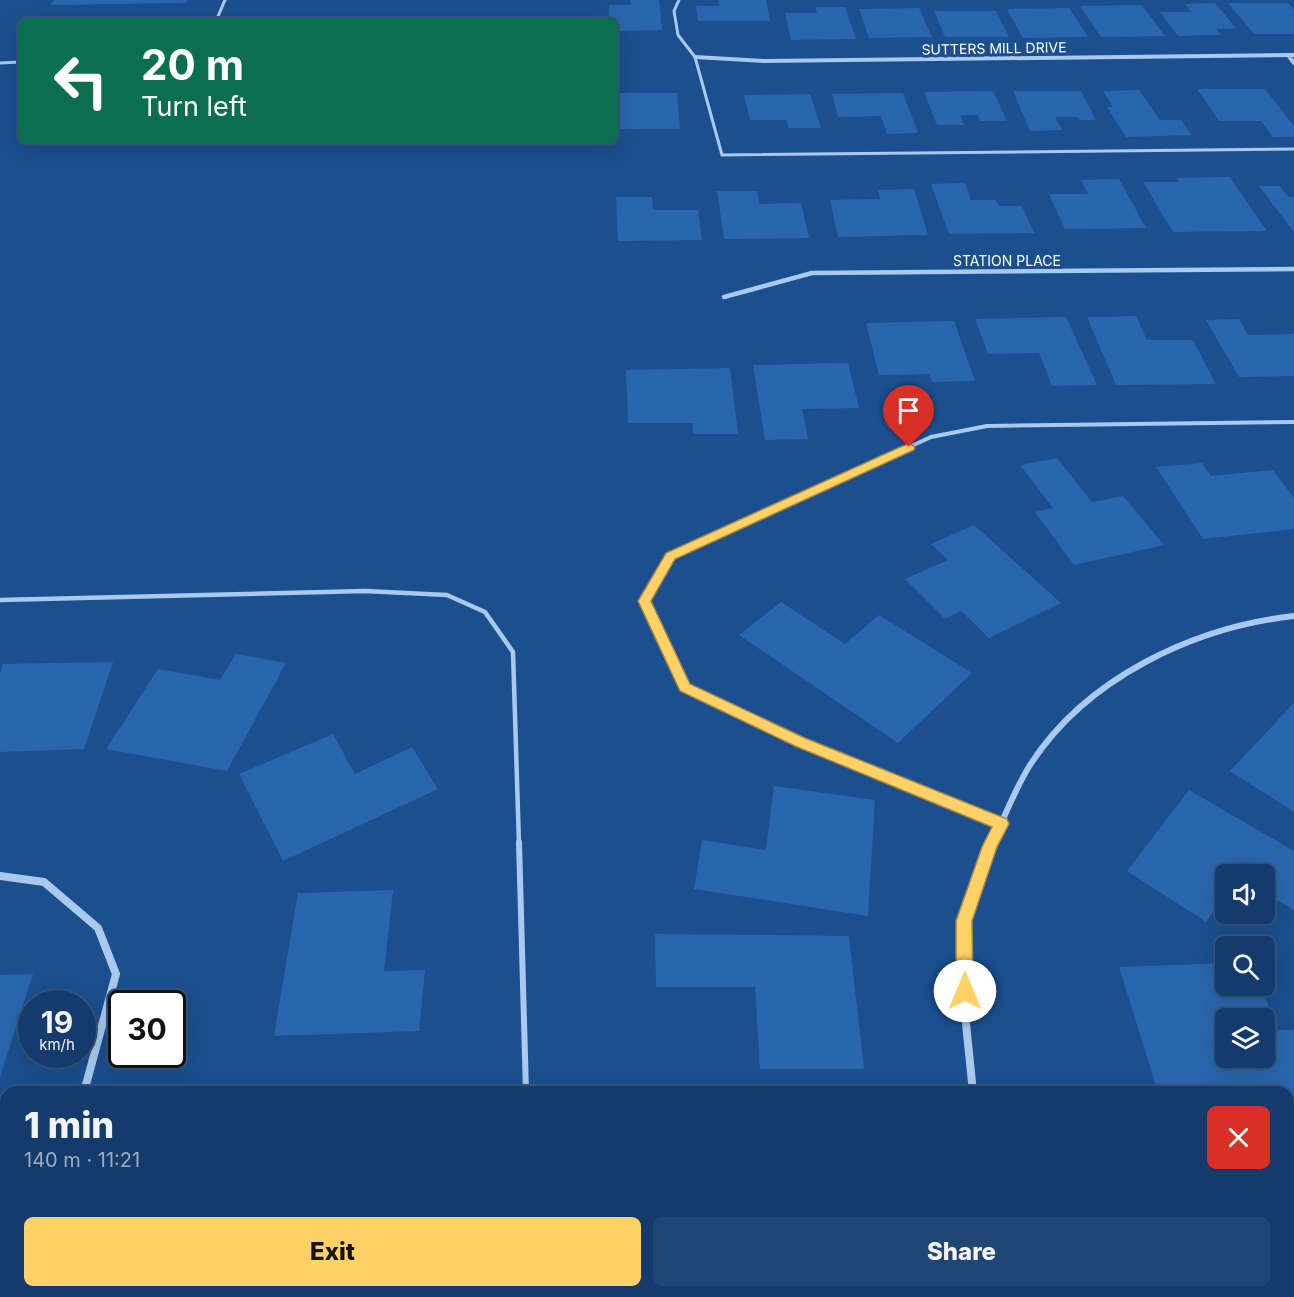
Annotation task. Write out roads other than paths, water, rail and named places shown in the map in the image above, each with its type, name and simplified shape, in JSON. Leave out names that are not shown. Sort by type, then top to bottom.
[{"type":"street","points":[[1288,55],[1294,63]]},
{"type":"street","name":"SUTTERS MILL DRIVE","points":[[695,57],[764,61],[1294,55]]},
{"type":"street","name":"STATION PLACE","points":[[724,297],[812,273],[1294,269]]},
{"type":"street","points":[[972,1086],[965,1014],[964,921],[990,847],[1030,765],[1074,711],[1126,674],[1198,637],[1267,619],[1294,616]]},
{"type":"street","points":[[0,876],[44,882],[98,928],[116,974],[86,1086]]},
{"type":"lane","points":[[217,18],[225,0]]},
{"type":"lane","points":[[679,0],[674,11],[678,35],[695,57],[722,155],[1294,149]]},
{"type":"lane","points":[[0,63],[18,62]]},
{"type":"lane","points":[[1001,824],[800,742],[685,687],[645,601],[670,556],[931,437],[987,426],[1294,422]]},
{"type":"lane","points":[[0,600],[365,591],[447,595],[485,612],[513,652],[526,1086]]}]
